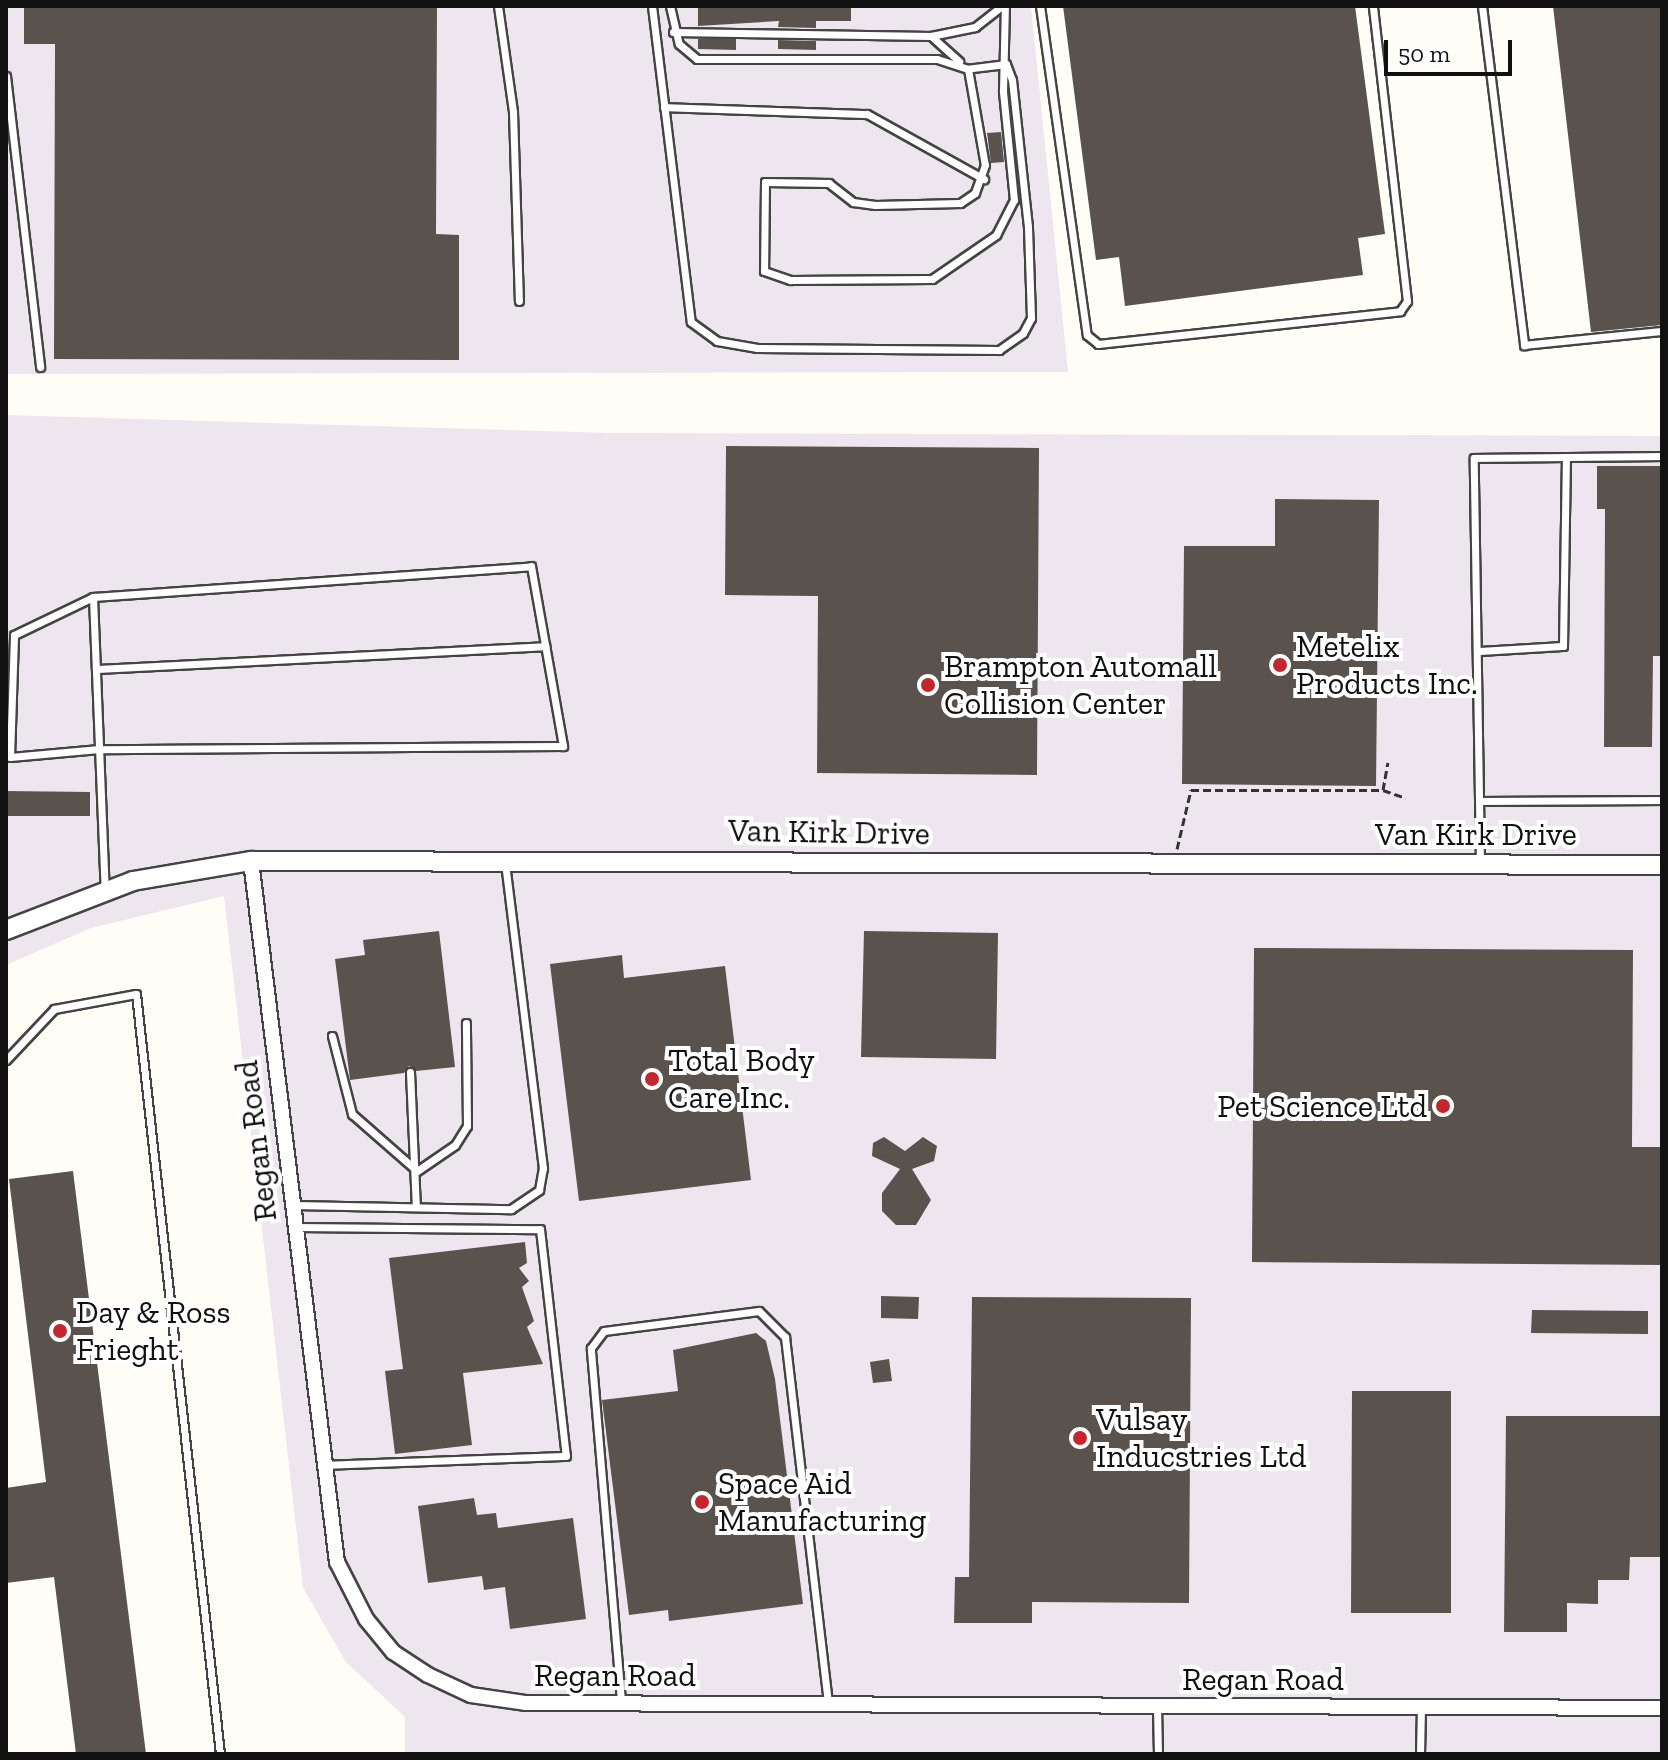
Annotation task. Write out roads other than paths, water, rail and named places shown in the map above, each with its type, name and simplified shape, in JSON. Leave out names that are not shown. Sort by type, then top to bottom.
[{"type":"street","name":"Van Kirk Drive","points":[[6,930],[105,890],[251,861],[505,858],[1662,865]]},
{"type":"street","name":"Regan Road","points":[[251,861],[337,1562],[393,1652],[471,1695],[526,1703],[621,1701],[1662,1708]]},
{"type":"lane","points":[[498,6],[513,112],[519,301]]},
{"type":"lane","points":[[652,6],[691,322],[717,341],[757,348],[999,350],[1031,318],[1024,182],[1006,64]]},
{"type":"lane","points":[[670,6],[673,32],[697,59],[959,61]]},
{"type":"lane","points":[[984,179],[960,203],[889,205],[853,202],[829,183],[765,182],[764,271],[790,280],[932,279],[996,235],[1014,200],[1004,6]]},
{"type":"lane","points":[[673,32],[931,36],[975,27],[1004,6]]},
{"type":"lane","points":[[1040,6],[1087,335],[1098,344],[1400,311],[1407,301],[1373,6]]},
{"type":"lane","points":[[1482,6],[1524,345],[1662,331]]},
{"type":"lane","points":[[931,36],[968,69],[984,179]]},
{"type":"lane","points":[[968,69],[1006,64]]},
{"type":"lane","points":[[6,76],[40,367]]},
{"type":"lane","points":[[664,107],[867,114],[984,179]]},
{"type":"lane","points":[[1480,864],[1479,651],[1472,637],[1474,458],[1662,456]]},
{"type":"lane","points":[[1479,651],[1563,646],[1566,457]]},
{"type":"lane","points":[[531,566],[563,746],[99,749],[10,757],[14,635],[93,597],[531,566]]},
{"type":"lane","points":[[93,597],[105,890]]},
{"type":"lane","points":[[96,669],[545,646]]},
{"type":"lane","points":[[1481,801],[1662,800]]},
{"type":"lane","points":[[292,1205],[511,1209],[531,1200],[542,1180],[505,858]]},
{"type":"lane","points":[[6,1060],[54,1009],[136,994],[220,1754]]},
{"type":"lane","points":[[417,1171],[455,1145],[467,1126],[466,1023]]},
{"type":"lane","points":[[332,1036],[352,1114],[417,1171]]},
{"type":"lane","points":[[410,1072],[417,1171],[416,1207]]},
{"type":"lane","points":[[294,1227],[540,1229],[566,1456],[323,1465]]},
{"type":"lane","points":[[621,1701],[591,1348],[604,1331],[759,1311],[785,1337],[828,1703]]},
{"type":"lane","points":[[1157,1706],[1158,1754]]},
{"type":"lane","points":[[1420,1754],[1421,1708]]},
{"type":"place","name":"Metelix Products Inc.","points":[[1280,665]]},
{"type":"place","name":"Brampton Automall Collision Center","points":[[928,685]]},
{"type":"place","name":"Total Body Care Inc.","points":[[652,1079]]},
{"type":"place","name":"Pet Science Ltd","points":[[1443,1106]]},
{"type":"place","name":"Day & Ross Frieght","points":[[60,1331]]},
{"type":"place","name":"Vulsay Inducstries Ltd","points":[[1080,1438]]},
{"type":"place","name":"Space Aid Manufacturing","points":[[702,1502]]}]
